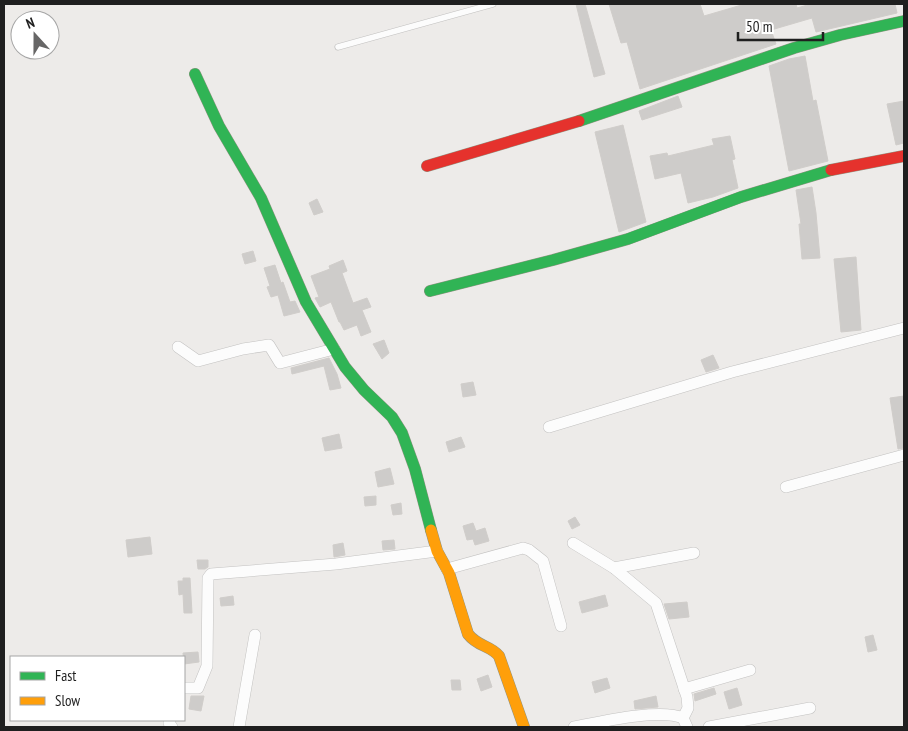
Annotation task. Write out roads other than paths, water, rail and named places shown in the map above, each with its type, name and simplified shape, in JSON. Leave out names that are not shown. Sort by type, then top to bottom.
[{"type":"street","points":[[427,166],[596,116],[681,85],[794,48],[840,35],[904,21]]},
{"type":"street","points":[[196,74],[219,126],[260,198],[306,302],[334,349],[358,383],[392,417],[399,428],[415,469],[437,550],[446,569],[468,634],[474,642],[495,651],[499,656],[524,727]]},
{"type":"street","points":[[430,290],[553,260],[628,239],[741,197],[822,172],[904,156]]},
{"type":"street","points":[[549,427],[732,372],[904,328]]},
{"type":"street","points":[[178,347],[198,361],[243,349],[269,345],[280,363],[334,349]]},
{"type":"street","points":[[786,487],[904,455]]},
{"type":"street","points":[[573,543],[614,568],[656,603],[688,704],[685,722],[668,714],[644,722],[574,727]]},
{"type":"street","points":[[446,569],[523,548],[529,550],[543,561],[561,626]]},
{"type":"street","points":[[185,688],[199,687],[207,666],[208,578],[211,574],[336,564],[437,550]]},
{"type":"street","points":[[614,568],[694,553]]},
{"type":"street","points":[[239,727],[255,635]]},
{"type":"street","points":[[684,689],[750,670]]},
{"type":"street","points":[[709,727],[810,708]]},
{"type":"lane","points":[[338,47],[493,4]]}]
